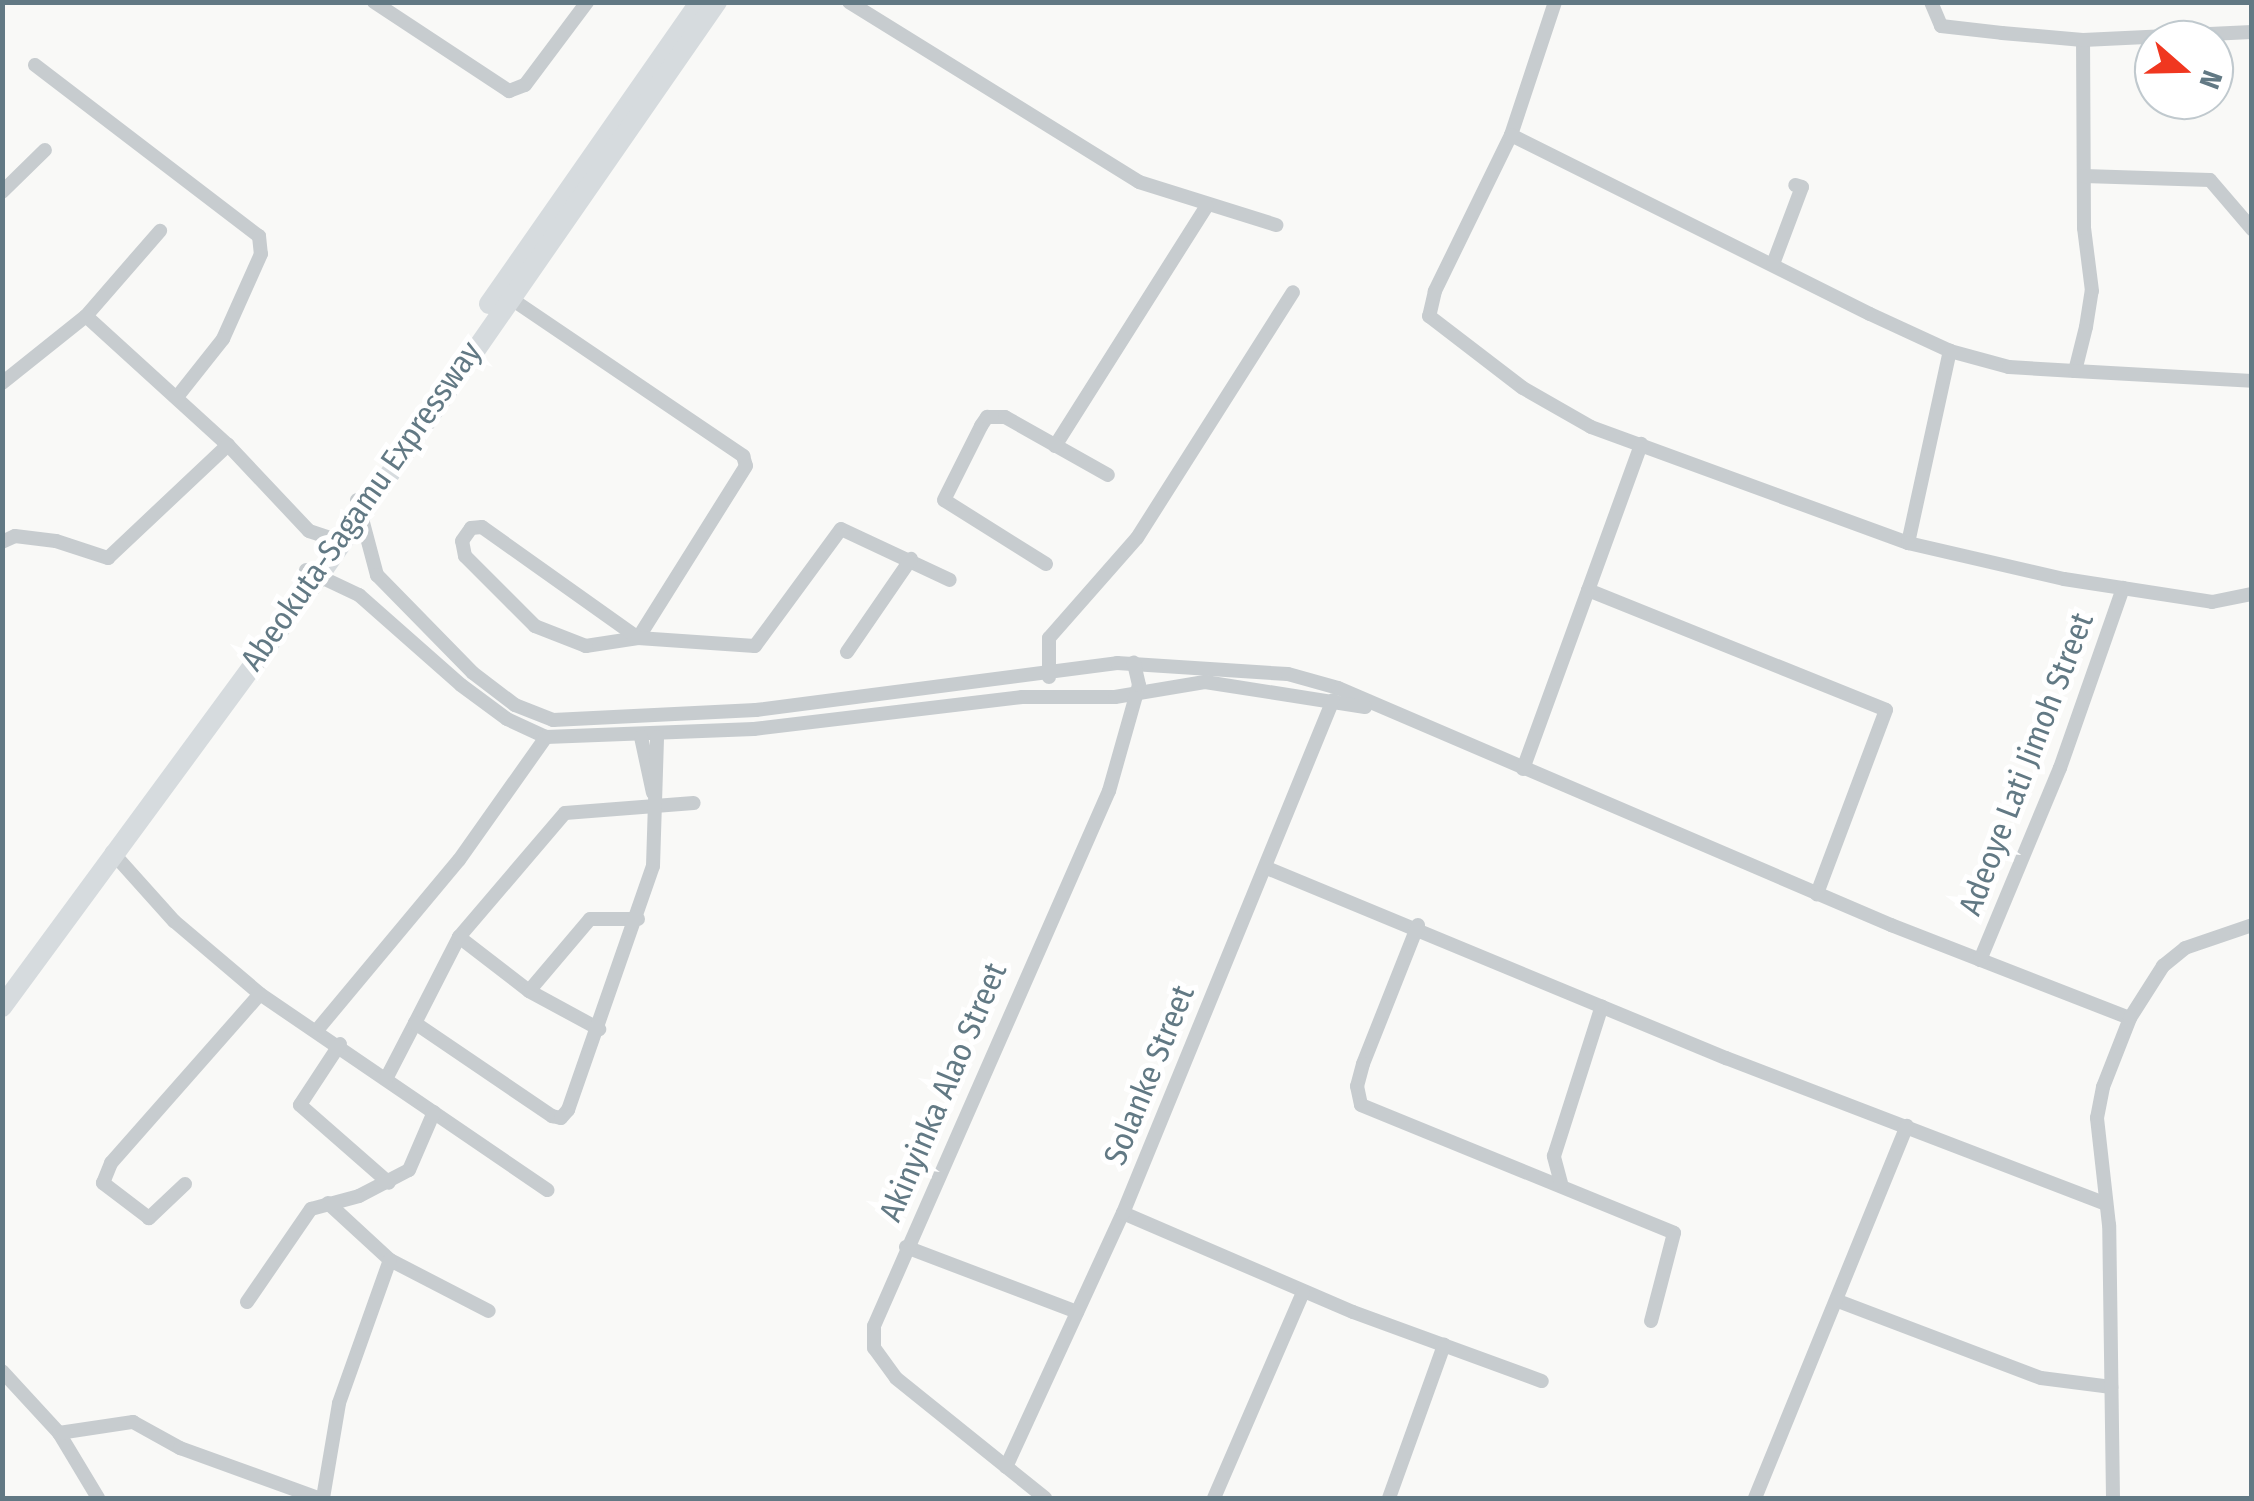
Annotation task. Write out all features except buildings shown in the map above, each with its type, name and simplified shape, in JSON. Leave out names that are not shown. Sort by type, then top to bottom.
[{"type":"highway","name":"Abeokuta-Sagamu Expressway","points":[[2,986],[314,572],[330,538],[359,508],[700,2]]},
{"type":"highway","name":"Abeokuta-Sagamu Expressway","points":[[2,1007],[717,2]]},
{"type":"street","points":[[374,2],[509,91],[525,84],[586,2]]},
{"type":"street","points":[[849,2],[1086,154],[1208,206],[1276,226]]},
{"type":"street","points":[[1555,2],[1511,136],[1435,291],[1429,316],[1559,412],[1908,543],[2123,588],[2212,602],[2252,594]]},
{"type":"street","points":[[1932,2],[1941,26],[2083,40],[2252,32]]},
{"type":"street","points":[[2075,371],[2092,290],[2084,176],[2083,40]]},
{"type":"street","points":[[35,65],[259,236],[261,254],[223,339],[177,396]]},
{"type":"street","points":[[1511,136],[1950,351],[2009,367],[2252,381]]},
{"type":"street","points":[[2,192],[45,150]]},
{"type":"street","points":[[2084,176],[2210,180],[2252,229]]},
{"type":"street","points":[[1772,264],[1802,187],[1795,185]]},
{"type":"street","points":[[1054,446],[1208,206]]},
{"type":"street","points":[[2,382],[86,316],[160,230]]},
{"type":"street","points":[[1049,677],[1049,638],[1137,538],[1292,292]]},
{"type":"street","points":[[510,298],[743,456],[743,480],[638,638]]},
{"type":"street","points":[[86,316],[228,445],[309,532],[330,538]]},
{"type":"street","points":[[1908,543],[1950,351]]},
{"type":"street","points":[[1046,564],[952,507],[944,492],[988,417],[1005,417],[1108,476]]},
{"type":"street","points":[[1523,768],[1640,444]]},
{"type":"street","points":[[2,542],[15,536],[56,540],[108,558],[228,445]]},
{"type":"street","points":[[359,508],[377,576],[407,608],[516,706],[573,723],[1049,677],[1134,663],[1288,674],[1390,712],[1817,894],[2130,1018]]},
{"type":"street","points":[[638,638],[482,528],[471,528],[462,541],[473,568],[535,626],[586,646],[638,638],[755,646],[841,529],[950,580]]},
{"type":"street","points":[[847,652],[911,559]]},
{"type":"street","points":[[314,572],[360,595],[506,719],[546,738],[657,737],[1022,697],[1135,694],[1206,682],[1390,712]]},
{"type":"street","points":[[360,595],[377,576]]},
{"type":"street","name":"Adeoye Lati Jimoh Street","points":[[1980,960],[2060,768],[2123,588]]},
{"type":"street","points":[[1588,590],[1886,710],[1817,894]]},
{"type":"street","points":[[394,622],[407,608]]},
{"type":"street","name":"Akinyinka Alao Street","points":[[1045,1498],[896,1378],[874,1348],[880,1301],[1093,830],[1140,678],[1134,663]]},
{"type":"street","points":[[1102,666],[1104,697]]},
{"type":"street","name":"Solanke Street","points":[[1006,1467],[1123,1213],[1334,700]]},
{"type":"street","points":[[641,737],[654,798]]},
{"type":"street","points":[[415,1023],[562,1118],[599,1028],[653,866],[657,737]]},
{"type":"street","points":[[318,1029],[459,860],[546,738]]},
{"type":"street","points":[[386,1078],[459,937],[565,813],[654,798],[694,802]]},
{"type":"street","points":[[112,852],[174,922],[260,994],[340,1044],[547,1190]]},
{"type":"street","points":[[1267,868],[1418,925],[1602,1006],[2106,1204]]},
{"type":"street","points":[[529,991],[590,920],[638,919]]},
{"type":"street","points":[[1418,925],[1363,1064],[1357,1086],[1361,1105],[1561,1183],[1674,1233],[1651,1320]]},
{"type":"street","points":[[2113,1498],[2106,1204],[2097,1118],[2130,1018],[2163,966],[2186,948],[2252,925]]},
{"type":"street","points":[[459,937],[529,991],[599,1028]]},
{"type":"street","points":[[186,1184],[150,1218],[104,1182],[111,1163],[260,994]]},
{"type":"street","points":[[1561,1183],[1554,1156],[1602,1006]]},
{"type":"street","points":[[340,1044],[300,1105],[389,1184]]},
{"type":"street","points":[[247,1302],[301,1220],[328,1202],[389,1184],[418,1157],[434,1112]]},
{"type":"street","points":[[1755,1498],[1907,1126]]},
{"type":"street","points":[[328,1202],[390,1260],[488,1311]]},
{"type":"street","points":[[1123,1213],[1303,1292],[1542,1381]]},
{"type":"street","points":[[906,1247],[1077,1312]]},
{"type":"street","points":[[60,1434],[132,1422],[180,1448],[320,1498],[338,1402],[390,1260]]},
{"type":"street","points":[[1214,1498],[1303,1292]]},
{"type":"street","points":[[1838,1301],[2041,1378],[2111,1388]]},
{"type":"street","points":[[1389,1498],[1444,1345]]},
{"type":"street","points":[[2,1371],[60,1434],[98,1498]]}]
